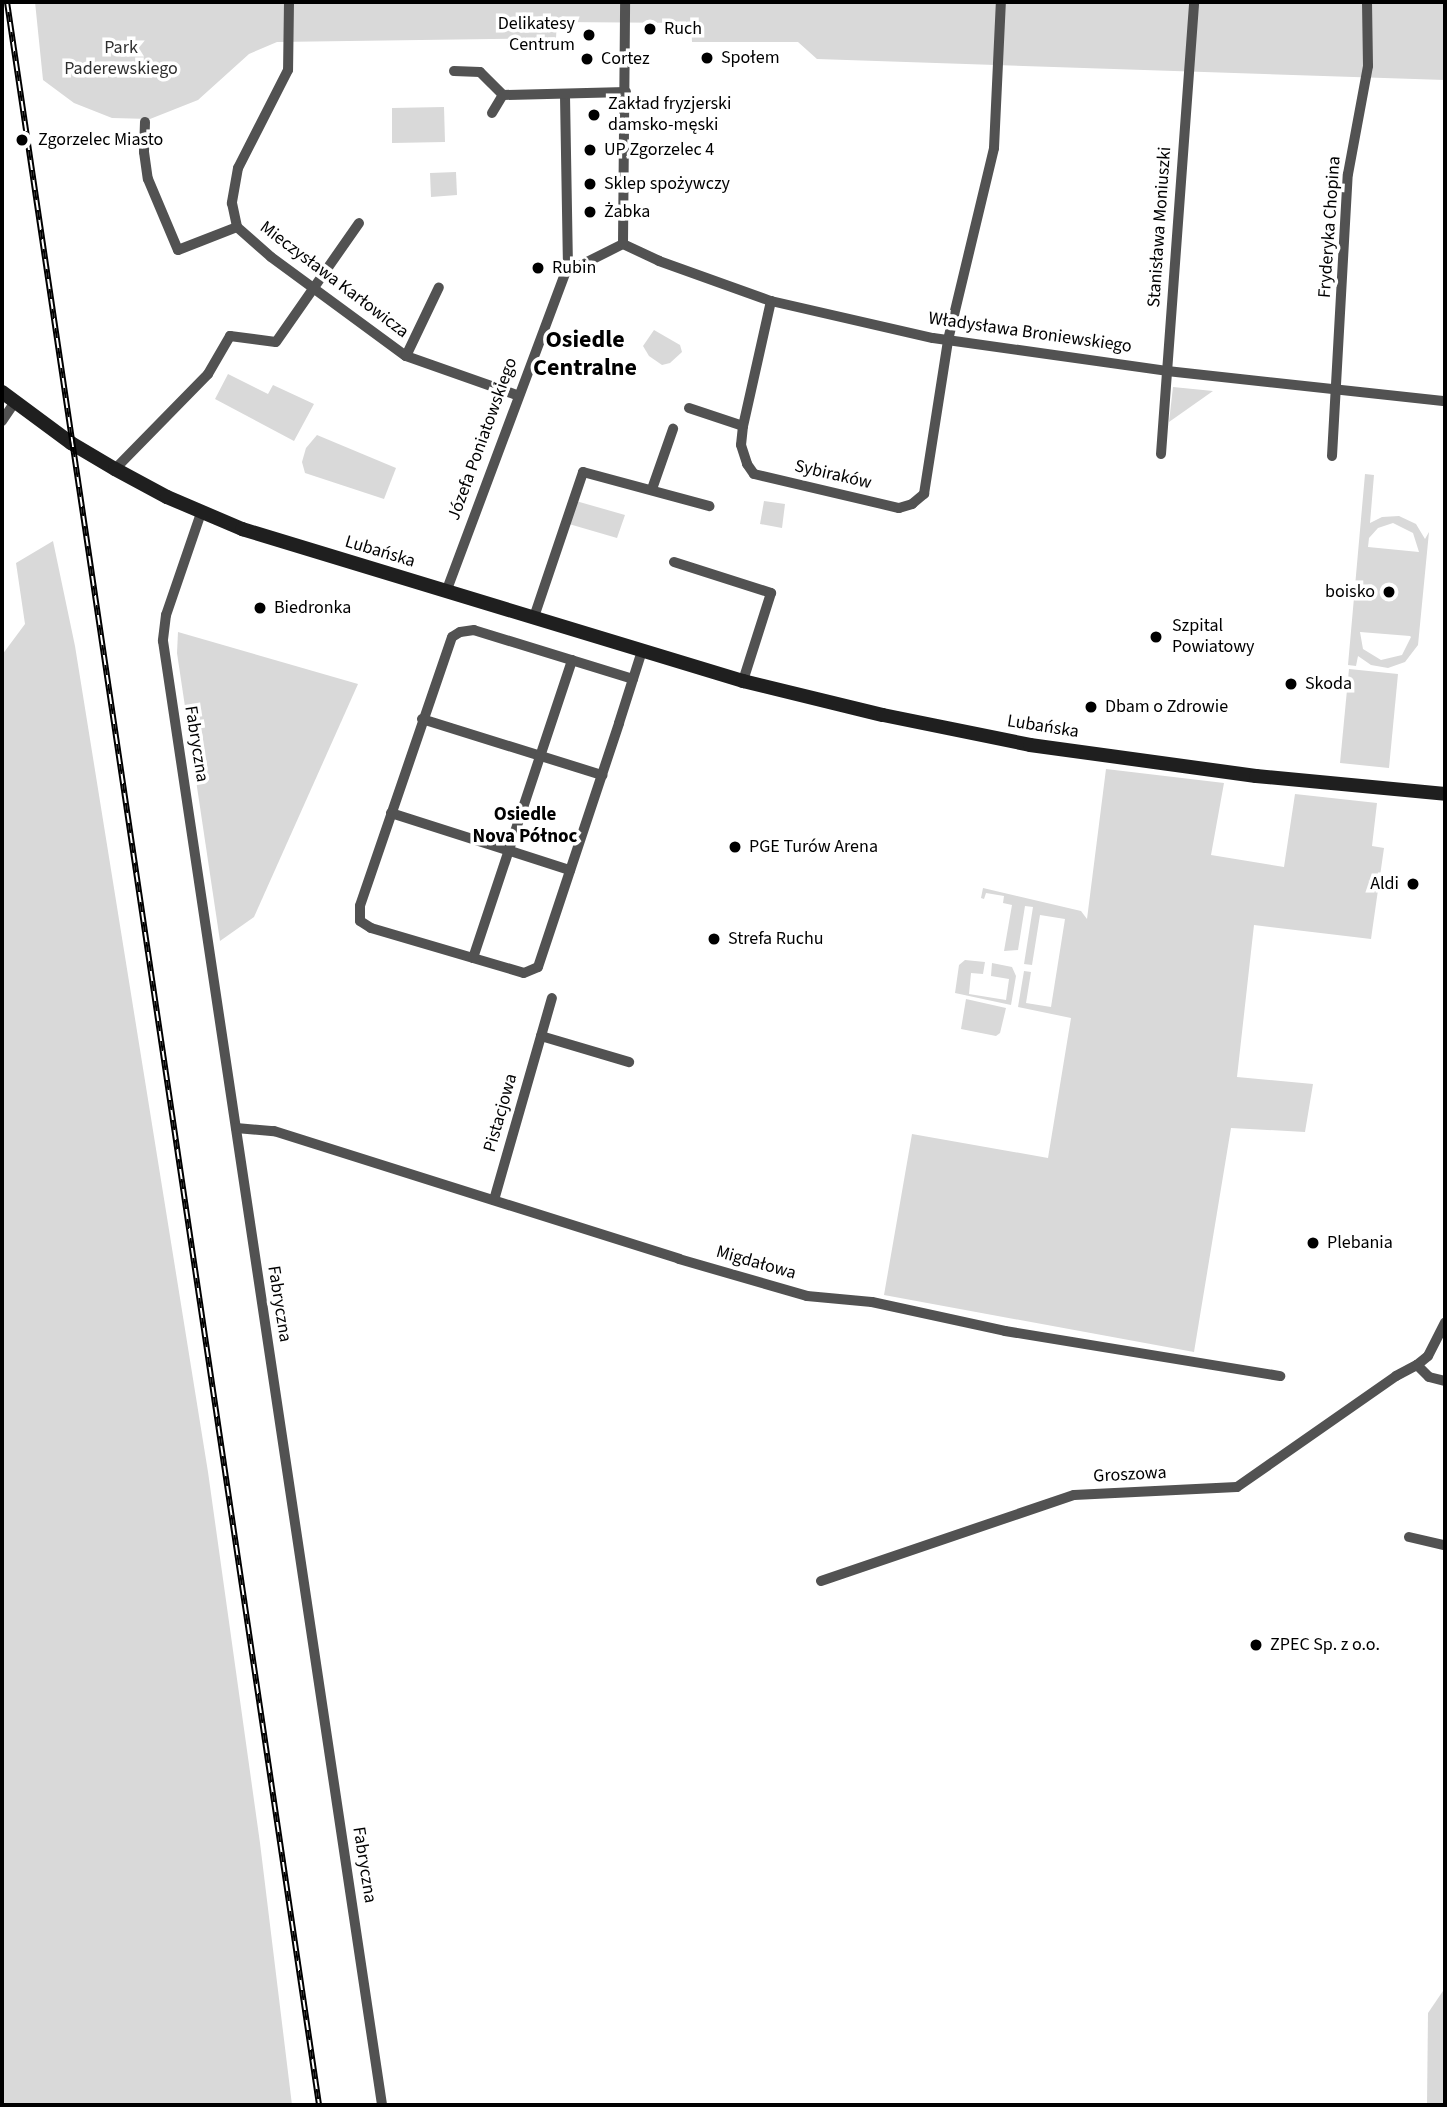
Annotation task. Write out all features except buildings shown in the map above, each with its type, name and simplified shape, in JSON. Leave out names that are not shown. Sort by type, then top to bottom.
[{"type":"main road","name":"Lubańska","points":[[2,392],[71,443],[201,513],[269,539],[743,681],[883,715],[1030,745],[1256,776],[1445,794]]},
{"type":"street","name":"Mieczysława Karłowicza","points":[[289,2],[288,70],[238,168],[232,203],[237,227],[255,244],[406,356],[517,395]]},
{"type":"street","points":[[565,96],[568,271],[623,244],[625,2]]},
{"type":"street","name":"Sybiraków","points":[[771,301],[743,426],[743,456],[754,474],[899,508],[912,504],[924,494],[947,340],[994,148],[1002,2]]},
{"type":"street","name":"Stanisława Moniuszki","points":[[1161,454],[1194,2]]},
{"type":"street","name":"Fryderyka Chopina","points":[[1332,456],[1348,174],[1368,66],[1367,2]]},
{"type":"street","points":[[454,71],[480,72],[503,95],[565,96],[626,92]]},
{"type":"street","points":[[492,113],[503,95]]},
{"type":"street","points":[[145,122],[144,152],[148,179],[178,250],[237,227]]},
{"type":"street","points":[[115,469],[208,374],[230,336],[276,342],[359,223]]},
{"type":"street","name":"Władysława Broniewskiego","points":[[623,244],[643,255],[771,301],[947,340],[1167,371],[1445,401]]},
{"type":"street","name":"Józefa Poniatowskiego","points":[[446,592],[517,395],[568,271]]},
{"type":"street","points":[[406,356],[439,287]]},
{"type":"street","points":[[2,421],[15,402]]},
{"type":"street","points":[[689,408],[743,426]]},
{"type":"street","points":[[652,489],[673,429]]},
{"type":"street","points":[[534,617],[583,472],[709,506]]},
{"type":"street","name":"Fabryczna","points":[[201,513],[166,615],[163,641],[382,2105]]},
{"type":"street","points":[[674,562],[771,593],[743,681]]},
{"type":"street","points":[[633,679],[474,630],[460,632],[448,642],[360,906],[360,921],[371,928],[524,973],[534,970],[540,962],[602,775],[633,679],[642,651]]},
{"type":"street","points":[[473,958],[572,660]]},
{"type":"street","points":[[422,719],[602,775]]},
{"type":"street","points":[[391,813],[570,870]]},
{"type":"street","name":"Pistacjowa","points":[[494,1200],[552,998]]},
{"type":"street","points":[[541,1036],[629,1062]]},
{"type":"street","name":"Migdałowa","points":[[236,1128],[274,1131],[679,1259],[807,1296],[872,1302],[1005,1331],[1280,1376]]},
{"type":"street","points":[[1445,1322],[1428,1356],[1418,1365],[1429,1377],[1445,1381]]},
{"type":"street","name":"Groszowa","points":[[821,1581],[1074,1495],[1237,1487],[1418,1365]]},
{"type":"street","points":[[1409,1537],[1445,1545]]},
{"type":"green space","name":"Park Paderewskiego","points":[[35,2],[1445,2],[1445,80],[817,59],[798,42],[692,42],[691,23],[557,22],[556,38],[277,42],[249,54],[198,100],[150,119],[112,118],[74,103],[43,80]]},
{"type":"green space","points":[[444,107],[445,142],[392,143],[392,108]]},
{"type":"green space","points":[[456,172],[457,195],[431,197],[430,173]]},
{"type":"green space","points":[[654,330],[680,345],[682,352],[670,363],[662,365],[649,356],[643,346]]},
{"type":"green space","points":[[228,374],[268,394],[273,385],[314,404],[294,441],[215,399]]},
{"type":"green space","points":[[1173,387],[1213,391],[1169,422]]},
{"type":"green space","points":[[317,435],[396,468],[384,499],[305,473],[302,462],[306,448]]},
{"type":"green space","points":[[1365,474],[1374,475],[1370,523],[1382,517],[1399,516],[1416,524],[1425,539],[1429,532],[1418,645],[1405,662],[1388,668],[1371,665],[1358,656],[1356,666],[1348,665]],"holes":[[[1393,523],[1413,533],[1419,552],[1368,547],[1369,538],[1378,528]],[[1360,632],[1410,636],[1411,637],[1402,655],[1381,660],[1363,649]]]},
{"type":"green space","points":[[576,501],[625,515],[617,538],[569,524]]},
{"type":"green space","points":[[764,501],[785,504],[782,528],[760,524]]},
{"type":"green space","points":[[53,541],[75,646],[208,1472],[260,1843],[292,2105],[2,2105],[2,655],[25,624],[16,563]]},
{"type":"green space","points":[[178,632],[358,684],[254,917],[220,941],[177,653]]},
{"type":"green space","points":[[1349,669],[1398,674],[1389,768],[1340,763]]},
{"type":"green space","points":[[1106,769],[1224,783],[1211,855],[1284,867],[1295,794],[1377,803],[1372,846],[1384,848],[1371,939],[1254,925],[1237,1077],[1313,1084],[1305,1132],[1231,1128],[1194,1352],[884,1295],[912,1134],[1048,1158],[1071,1018],[1018,1007],[1024,971],[1031,972],[1026,1003],[1051,1007],[1065,919],[1040,915],[1032,965],[1024,964],[1033,907],[1025,906],[1018,950],[1004,951],[1012,905],[1003,903],[1004,896],[986,893],[984,899],[981,898],[983,888],[1081,911],[1087,919]]},
{"type":"green space","points":[[965,960],[985,962],[983,974],[971,973],[969,994],[1006,1000],[1009,979],[991,976],[992,963],[1012,967],[1016,976],[1011,1005],[955,993],[959,965]]},
{"type":"green space","points":[[966,999],[1006,1008],[1000,1033],[996,1036],[961,1029]]},
{"type":"green space","points":[[1445,1988],[1445,2105],[1427,2105],[1428,2013]]},
{"type":"railway","points":[[7,2],[319,2105]]},
{"type":"place","name":"Ruch","points":[[650,29]]},
{"type":"place","name":"Delikatesy Centrum","points":[[589,35]]},
{"type":"place","name":"Społem","points":[[707,58]]},
{"type":"place","name":"Cortez","points":[[587,59]]},
{"type":"place","name":"Zakład fryzjerski damsko-męski","points":[[594,115]]},
{"type":"place","name":"Zgorzelec Miasto","points":[[22,140]]},
{"type":"place","name":"UP Zgorzelec 4","points":[[590,150]]},
{"type":"place","name":"Sklep spożywczy","points":[[590,184]]},
{"type":"place","name":"Żabka","points":[[590,212]]},
{"type":"place","name":"Rubin","points":[[538,268]]},
{"type":"place","name":"boisko","points":[[1389,592]]},
{"type":"place","name":"Biedronka","points":[[260,608]]},
{"type":"place","name":"Szpital Powiatowy","points":[[1156,637]]},
{"type":"place","name":"Skoda","points":[[1291,684]]},
{"type":"place","name":"Dbam o Zdrowie","points":[[1091,707]]},
{"type":"place","name":"PGE Turów Arena","points":[[735,847]]},
{"type":"place","name":"Aldi","points":[[1413,884]]},
{"type":"place","name":"Strefa Ruchu","points":[[714,939]]},
{"type":"place","name":"Plebania","points":[[1313,1243]]},
{"type":"place","name":"ZPEC Sp. z o.o.","points":[[1256,1645]]},
{"type":"district","name":"Osiedle Centralne","points":[[585,354]]},
{"type":"district","name":"Osiedle Nova Północ","points":[[525,826]]}]
